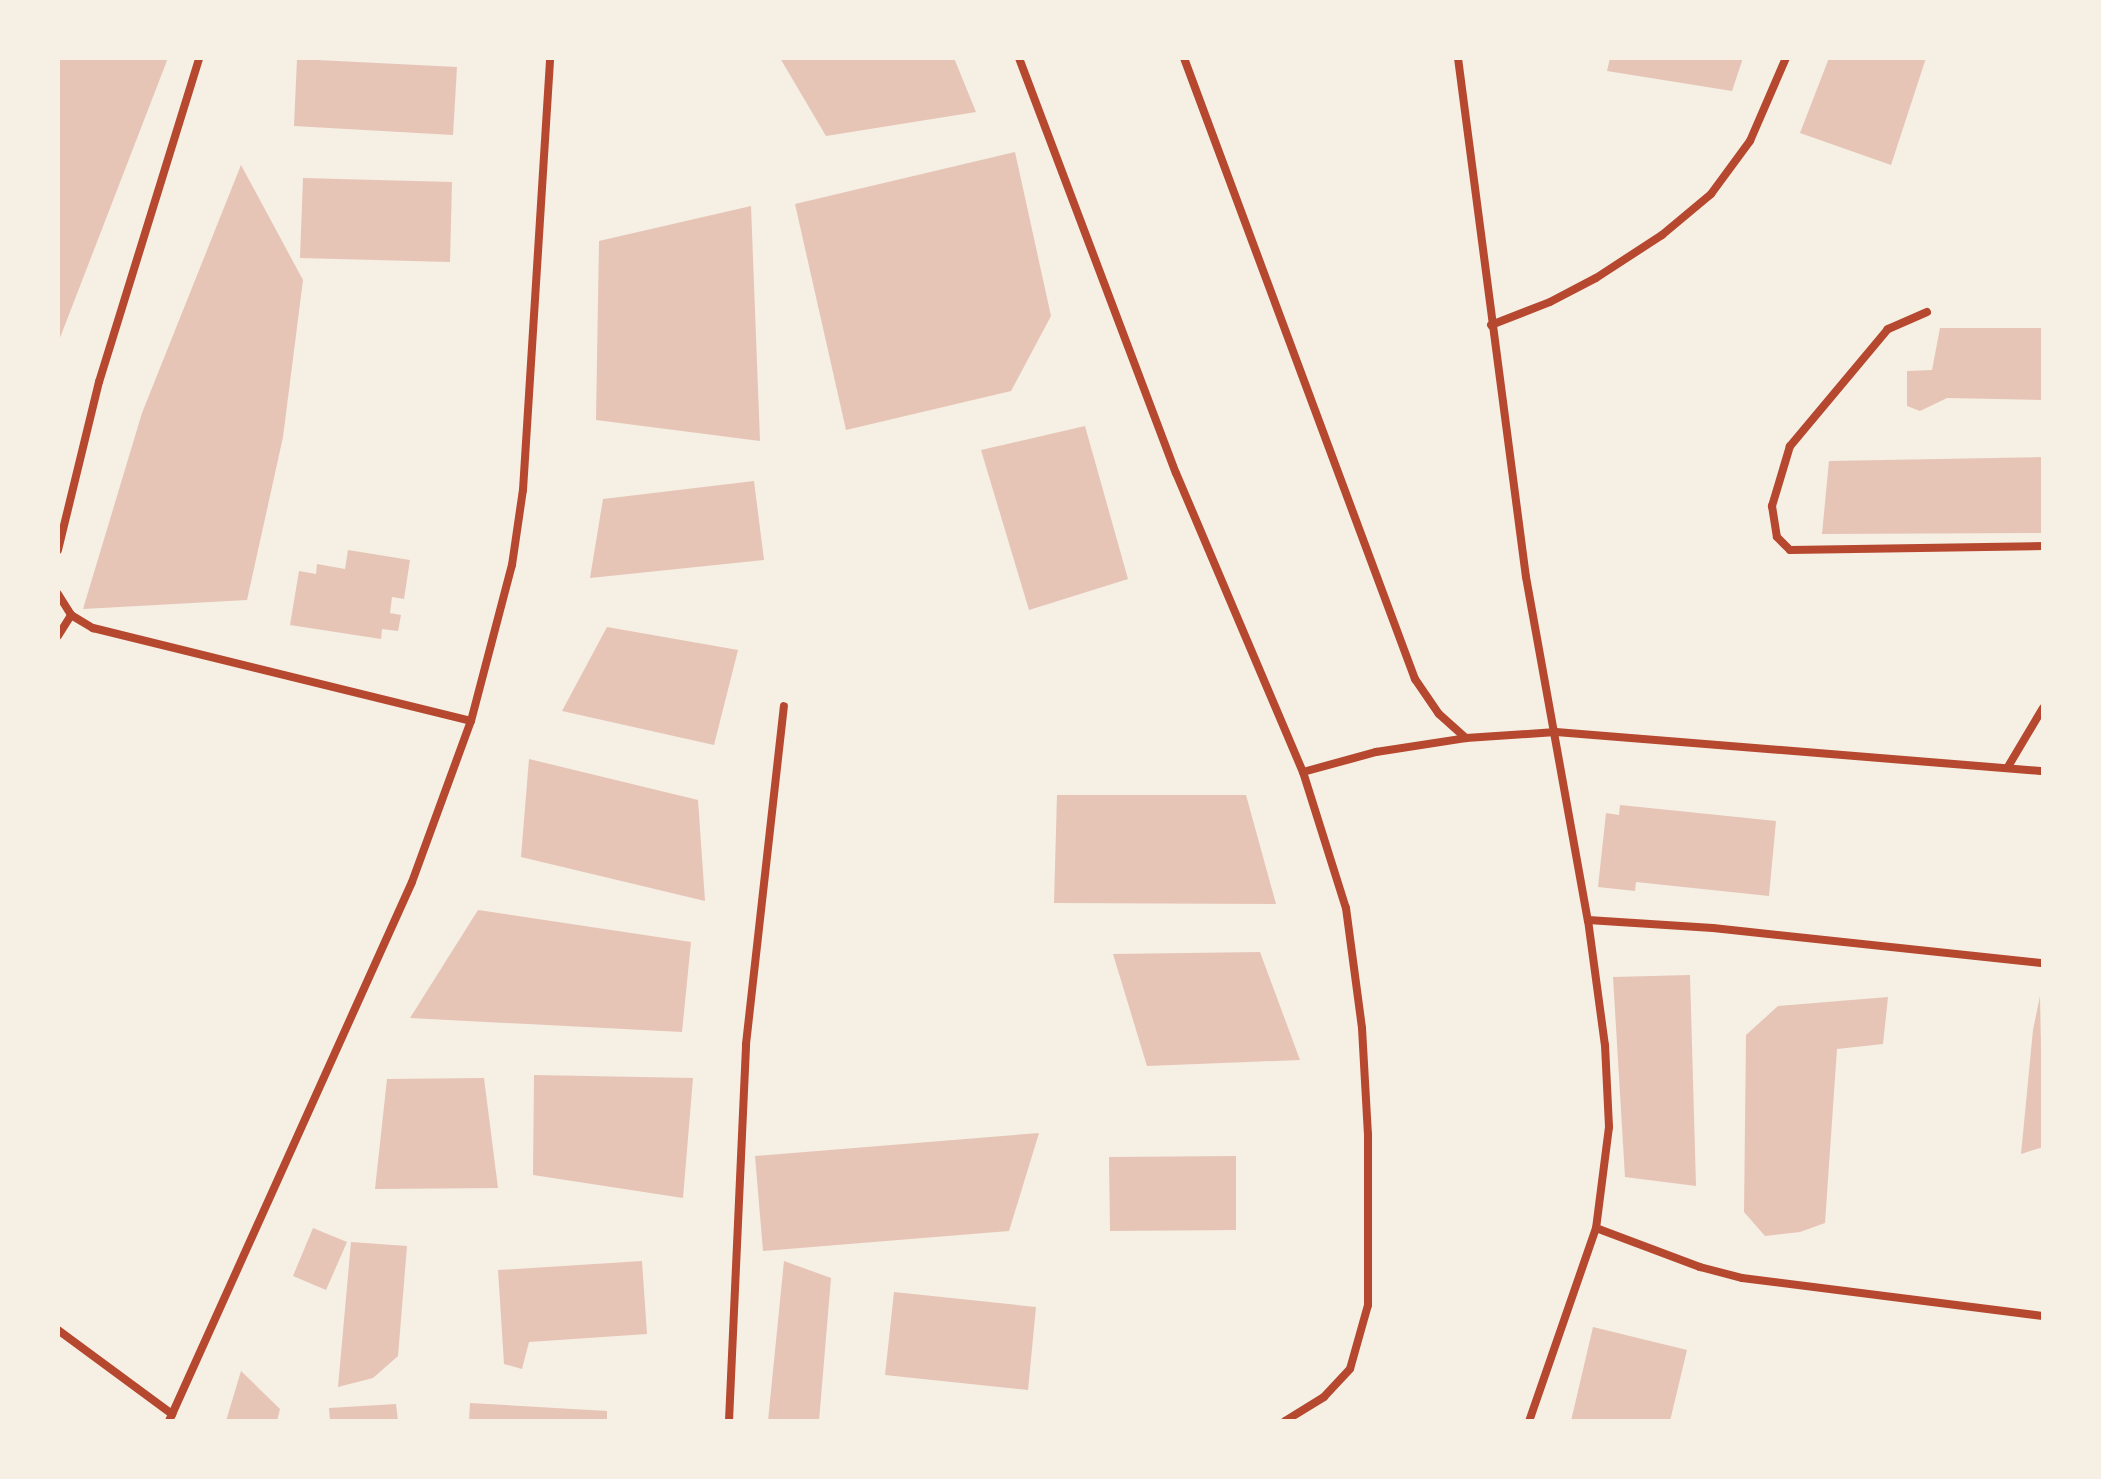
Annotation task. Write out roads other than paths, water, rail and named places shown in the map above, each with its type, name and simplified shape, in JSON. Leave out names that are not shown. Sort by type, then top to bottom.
[{"type":"street","points":[[58,550],[99,382],[199,58]]},
{"type":"street","points":[[58,1330],[171,1418],[412,882],[471,721],[512,565],[523,490],[550,58]]},
{"type":"street","points":[[1019,58],[1176,473],[1303,772],[1346,908],[1362,1028],[1368,1134],[1368,1305],[1350,1369],[1324,1397],[1285,1421]]},
{"type":"street","points":[[1184,58],[1415,679],[1439,714],[1466,738]]},
{"type":"street","points":[[1458,58],[1526,577],[1588,920],[1605,1045],[1609,1127],[1596,1228],[1529,1421]]},
{"type":"street","points":[[1491,325],[1550,302],[1596,278],[1662,235],[1711,194],[1750,141],[1786,58]]},
{"type":"street","points":[[1927,312],[1888,329],[1790,446],[1772,506],[1777,537],[1790,550],[2043,546]]},
{"type":"street","points":[[58,594],[71,615],[93,628],[160,647],[471,721]]},
{"type":"street","points":[[58,636],[71,615]]},
{"type":"street","points":[[729,1421],[746,1044],[784,706]]},
{"type":"street","points":[[2009,765],[2043,708]]},
{"type":"street","points":[[1303,772],[1376,752],[1466,738],[1556,732],[2009,765],[2043,771]]},
{"type":"street","points":[[1588,920],[1713,928],[2043,963]]},
{"type":"street","points":[[1596,1228],[1742,1278],[2043,1316]]}]
